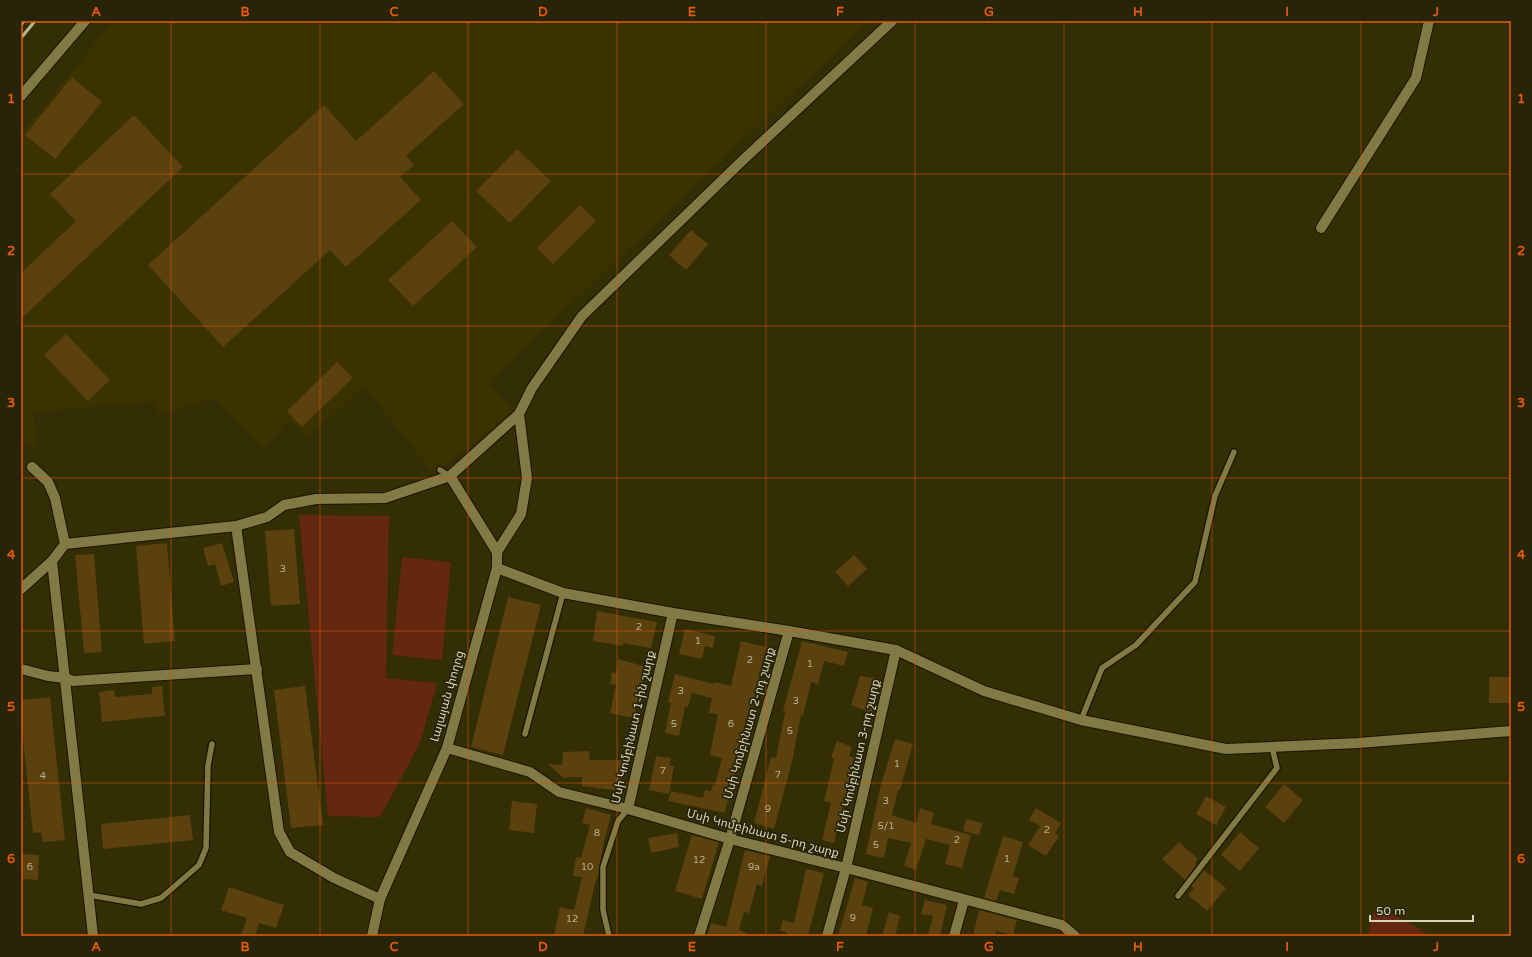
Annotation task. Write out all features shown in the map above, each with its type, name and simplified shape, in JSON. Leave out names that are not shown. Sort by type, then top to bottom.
[{"type":"street","points":[[21,96],[85,21]]},
{"type":"street","points":[[21,589],[52,561],[65,544],[236,526],[267,517],[284,505],[316,498],[385,498],[450,476],[519,414],[532,388],[582,316],[737,166],[892,21]]},
{"type":"street","points":[[1322,228],[1416,78],[1430,21]]},
{"type":"street","points":[[450,476],[497,552],[521,514],[526,478],[519,414]]},
{"type":"street","points":[[32,467],[48,482],[55,498],[65,544]]},
{"type":"street","points":[[236,526],[279,832],[290,852],[334,878],[380,899]]},
{"type":"street","name":"Լալայան փողոց","points":[[372,936],[380,899],[446,748],[497,568],[497,552]]},
{"type":"street","points":[[52,561],[94,936]]},
{"type":"street","points":[[497,568],[563,593],[673,614],[789,631],[896,650],[984,691],[1081,720],[1226,749],[1358,743],[1511,730]]},
{"type":"street","name":"Մսի Կոմբինատ 1-ին շարք","points":[[628,809],[673,614]]},
{"type":"street","name":"Մսի Կոմբինատ 2-րդ շարք","points":[[699,936],[730,839],[789,631]]},
{"type":"street","name":"Մսի Կոմբինատ 3-րդ շարք","points":[[827,936],[846,868],[896,650]]},
{"type":"street","points":[[21,669],[73,681],[257,669]]},
{"type":"street","name":"Մսի Կոմբինատ 5-րդ շարք","points":[[446,748],[530,772],[559,792],[628,809],[730,839],[1062,925],[1075,936]]},
{"type":"street","points":[[954,936],[964,900]]},
{"type":"lane","points":[[1081,720],[1102,668],[1136,645],[1195,582],[1215,496],[1234,452]]},
{"type":"lane","points":[[440,470],[450,476]]},
{"type":"lane","points":[[525,734],[563,593]]},
{"type":"lane","points":[[89,896],[141,904],[161,898],[199,866],[206,848],[208,765],[212,744]]},
{"type":"lane","points":[[1178,896],[1277,768],[1272,747]]},
{"type":"lane","name":"Մսի Կոմբինատ 1-ին շարք","points":[[609,936],[603,910],[602,867],[618,821],[628,809]]},
{"type":"shaded area","points":[[113,21],[868,21],[489,382],[513,411],[440,470],[431,470],[364,386],[308,437],[289,420],[262,449],[216,398],[158,414],[156,401],[34,412],[36,444],[21,446],[21,134]]},
{"type":"shaded area","points":[[299,515],[389,516],[386,678],[437,683],[420,743],[380,817],[328,816]]},
{"type":"shaded area","points":[[402,557],[451,562],[442,660],[392,655]]},
{"type":"shaded area","points":[[1376,905],[1418,928],[1430,936],[1367,936]]},
{"type":"building","points":[[434,71],[464,104],[406,156],[414,165],[400,177],[421,200],[346,267],[330,250],[223,347],[148,265],[324,105],[356,141]]},
{"type":"building","points":[[72,77],[102,102],[55,159],[25,135]]},
{"type":"building","points":[[134,115],[183,167],[21,319],[21,273],[76,221],[50,194]]},
{"type":"building","points":[[517,149],[551,181],[510,223],[476,191]]},
{"type":"building","points":[[580,205],[596,221],[553,264],[537,248]]},
{"type":"building","points":[[452,221],[477,247],[413,306],[388,280]]},
{"type":"building","points":[[691,230],[708,244],[686,270],[669,255]]},
{"type":"building","points":[[66,334],[110,380],[88,401],[44,355]]},
{"type":"building","points":[[337,362],[353,378],[302,427],[287,411]]},
{"type":"building","points":[[294,529],[300,604],[271,606],[265,531]]},
{"type":"building","points":[[167,543],[175,641],[144,644],[136,546]]},
{"type":"building","points":[[222,543],[234,582],[221,586],[215,564],[208,566],[203,548]]},
{"type":"building","points":[[94,554],[102,652],[84,653],[75,555]]},
{"type":"building","points":[[854,555],[867,569],[848,586],[835,572]]},
{"type":"building","points":[[508,597],[541,605],[503,755],[471,747]]},
{"type":"building","points":[[597,611],[657,622],[651,648],[623,643],[623,646],[593,641]]},
{"type":"building","points":[[685,629],[715,636],[713,648],[705,646],[702,659],[679,654]]},
{"type":"building","points":[[741,641],[766,647],[753,707],[750,706],[743,743],[733,776],[725,813],[668,801],[671,791],[703,798],[705,790],[711,791],[713,784],[715,785],[722,758],[710,755],[718,714],[709,713],[712,698],[692,693],[688,707],[685,707],[679,736],[665,733],[671,703],[668,702],[675,674],[714,684],[715,682],[731,686]]},
{"type":"building","points":[[802,641],[848,652],[844,666],[824,661],[818,684],[811,682],[803,716],[801,715],[792,762],[774,829],[754,823],[771,757],[776,758],[785,712],[783,711]]},
{"type":"building","points":[[618,659],[647,667],[634,718],[610,713],[616,685],[610,684],[612,672],[616,673]]},
{"type":"building","points":[[860,676],[879,679],[878,693],[872,713],[851,705]]},
{"type":"building","points":[[1489,677],[1511,677],[1511,703],[1489,703]]},
{"type":"building","points":[[162,686],[165,716],[102,722],[99,692],[114,690],[115,697],[152,694],[152,687]]},
{"type":"building","points":[[305,686],[323,825],[291,828],[274,690]]},
{"type":"building","points":[[50,697],[65,840],[43,842],[41,832],[33,833],[21,721],[21,700]]},
{"type":"building","points":[[895,739],[913,744],[900,790],[898,790],[892,815],[916,823],[920,808],[934,813],[931,824],[971,835],[962,868],[945,864],[950,845],[926,839],[916,870],[904,866],[911,843],[888,838],[884,858],[866,854],[880,788]]},
{"type":"building","points":[[837,741],[852,747],[849,756],[859,760],[847,790],[834,843],[822,840],[831,803],[824,801],[834,759],[831,757]]},
{"type":"building","points":[[590,751],[589,760],[624,760],[619,791],[582,786],[582,777],[563,778],[548,764],[562,765],[563,752]]},
{"type":"building","points":[[656,756],[671,758],[669,765],[674,766],[669,794],[649,790]]},
{"type":"building","points":[[1284,784],[1303,800],[1284,823],[1265,807]]},
{"type":"building","points":[[1206,796],[1226,807],[1216,825],[1196,814]]},
{"type":"building","points":[[512,801],[537,804],[534,833],[509,830]]},
{"type":"building","points":[[586,808],[611,815],[583,936],[554,936],[560,907],[574,910],[582,877],[573,876],[576,857],[581,858],[590,825],[582,823]]},
{"type":"building","points":[[1036,808],[1061,823],[1055,833],[1059,836],[1046,856],[1028,845],[1040,826],[1029,820]]},
{"type":"building","points":[[190,815],[193,840],[103,849],[101,824]]},
{"type":"building","points":[[966,819],[983,823],[979,835],[963,831]]},
{"type":"building","points":[[1240,832],[1259,848],[1240,871],[1221,855]]},
{"type":"building","points":[[677,833],[679,847],[651,853],[648,838]]},
{"type":"building","points":[[692,835],[719,842],[702,899],[675,891]]},
{"type":"building","points":[[1003,836],[1023,842],[1013,876],[1019,878],[1014,894],[1000,890],[996,901],[984,898]]},
{"type":"building","points":[[1179,842],[1198,859],[1195,863],[1197,864],[1185,880],[1162,859]]},
{"type":"building","points":[[745,850],[770,856],[762,886],[757,884],[749,913],[744,912],[739,930],[747,933],[747,936],[707,936],[711,923],[726,927]]},
{"type":"building","points":[[21,854],[39,855],[38,880],[21,879]]},
{"type":"building","points":[[806,869],[824,873],[808,936],[786,936],[787,932],[780,931],[783,920],[794,923]]},
{"type":"building","points":[[1204,870],[1226,888],[1207,911],[1188,895],[1194,888],[1191,886]]},
{"type":"building","points":[[855,878],[868,882],[862,905],[873,908],[866,936],[838,936]]},
{"type":"building","points":[[229,887],[284,905],[276,928],[259,923],[255,936],[241,936],[247,918],[221,910]]},
{"type":"building","points":[[925,900],[947,905],[940,936],[928,936],[933,916],[921,914]]},
{"type":"building","points":[[979,910],[1017,920],[1013,935],[996,931],[995,936],[973,936]]},
{"type":"building","points":[[889,912],[900,916],[895,936],[882,936]]},
{"type":"railway","points":[[21,25],[24,21]]},
{"type":"railway","points":[[21,38],[35,21]]}]
